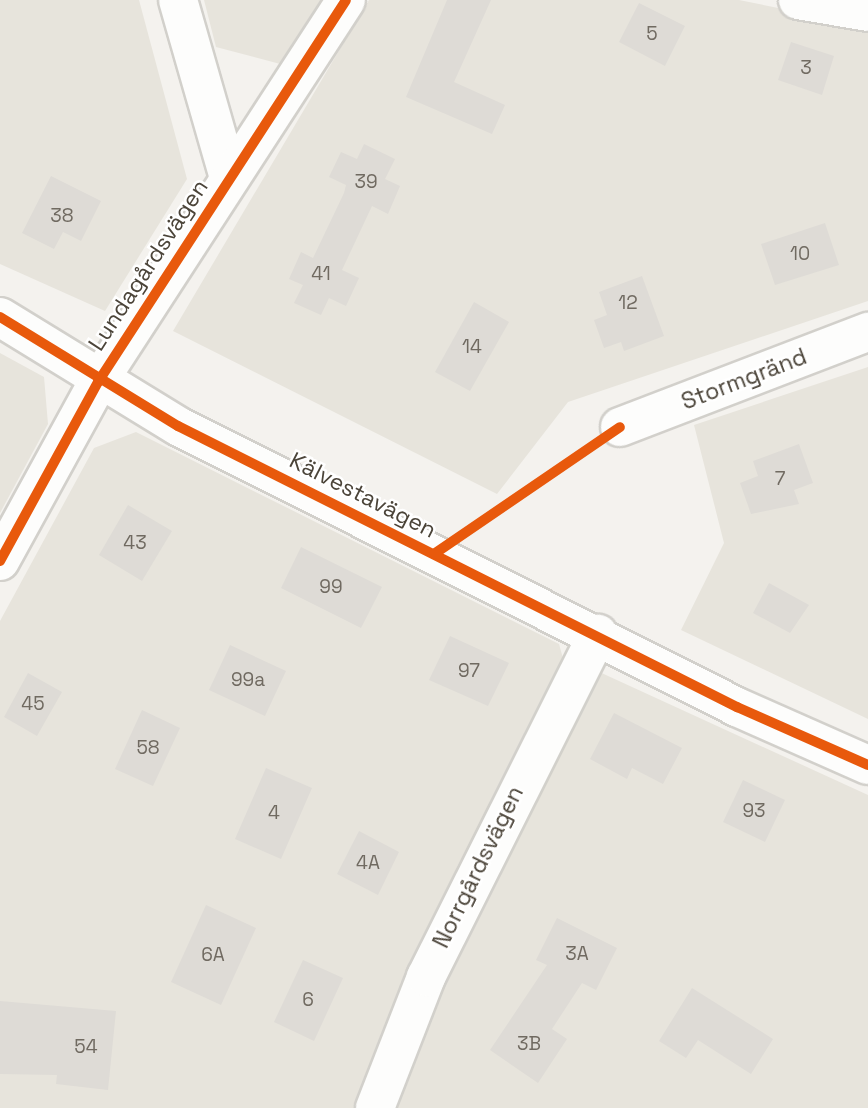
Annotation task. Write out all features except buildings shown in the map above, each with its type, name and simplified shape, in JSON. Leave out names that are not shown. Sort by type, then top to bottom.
[{"type":"street","points":[[177,0],[229,178]]},
{"type":"street","name":"Lundagårdsvägen","points":[[0,561],[98,382],[346,0]]},
{"type":"street","points":[[798,0],[868,12]]},
{"type":"street","name":"Kälvestavägen","points":[[0,317],[98,382],[598,634],[868,765]]},
{"type":"street","name":"Stormgränd","points":[[620,427],[868,332]]},
{"type":"street","name":"Norrgårdsvägen","points":[[375,1108],[426,977],[598,634]]},
{"type":"shaded area","points":[[0,0],[139,0],[187,179],[105,311],[0,264]]},
{"type":"shaded area","points":[[204,0],[322,0],[284,65],[216,47]]},
{"type":"shaded area","points":[[369,0],[739,0],[868,26],[868,301],[568,402],[497,494],[173,331]]},
{"type":"shaded area","points":[[0,353],[44,377],[48,424],[0,513]]},
{"type":"shaded area","points":[[868,367],[868,719],[681,630],[724,543],[694,425]]},
{"type":"shaded area","points":[[136,432],[559,644],[566,669],[458,865],[360,1108],[0,1108],[0,621],[94,448]]},
{"type":"shaded area","points":[[595,670],[868,795],[868,1108],[392,1108],[468,912]]},
{"type":"cycle path","points":[[0,561],[98,382],[346,0]]},
{"type":"cycle path","points":[[0,317],[178,426],[737,707],[868,765]]},
{"type":"cycle path","points":[[434,554],[620,427]]}]
